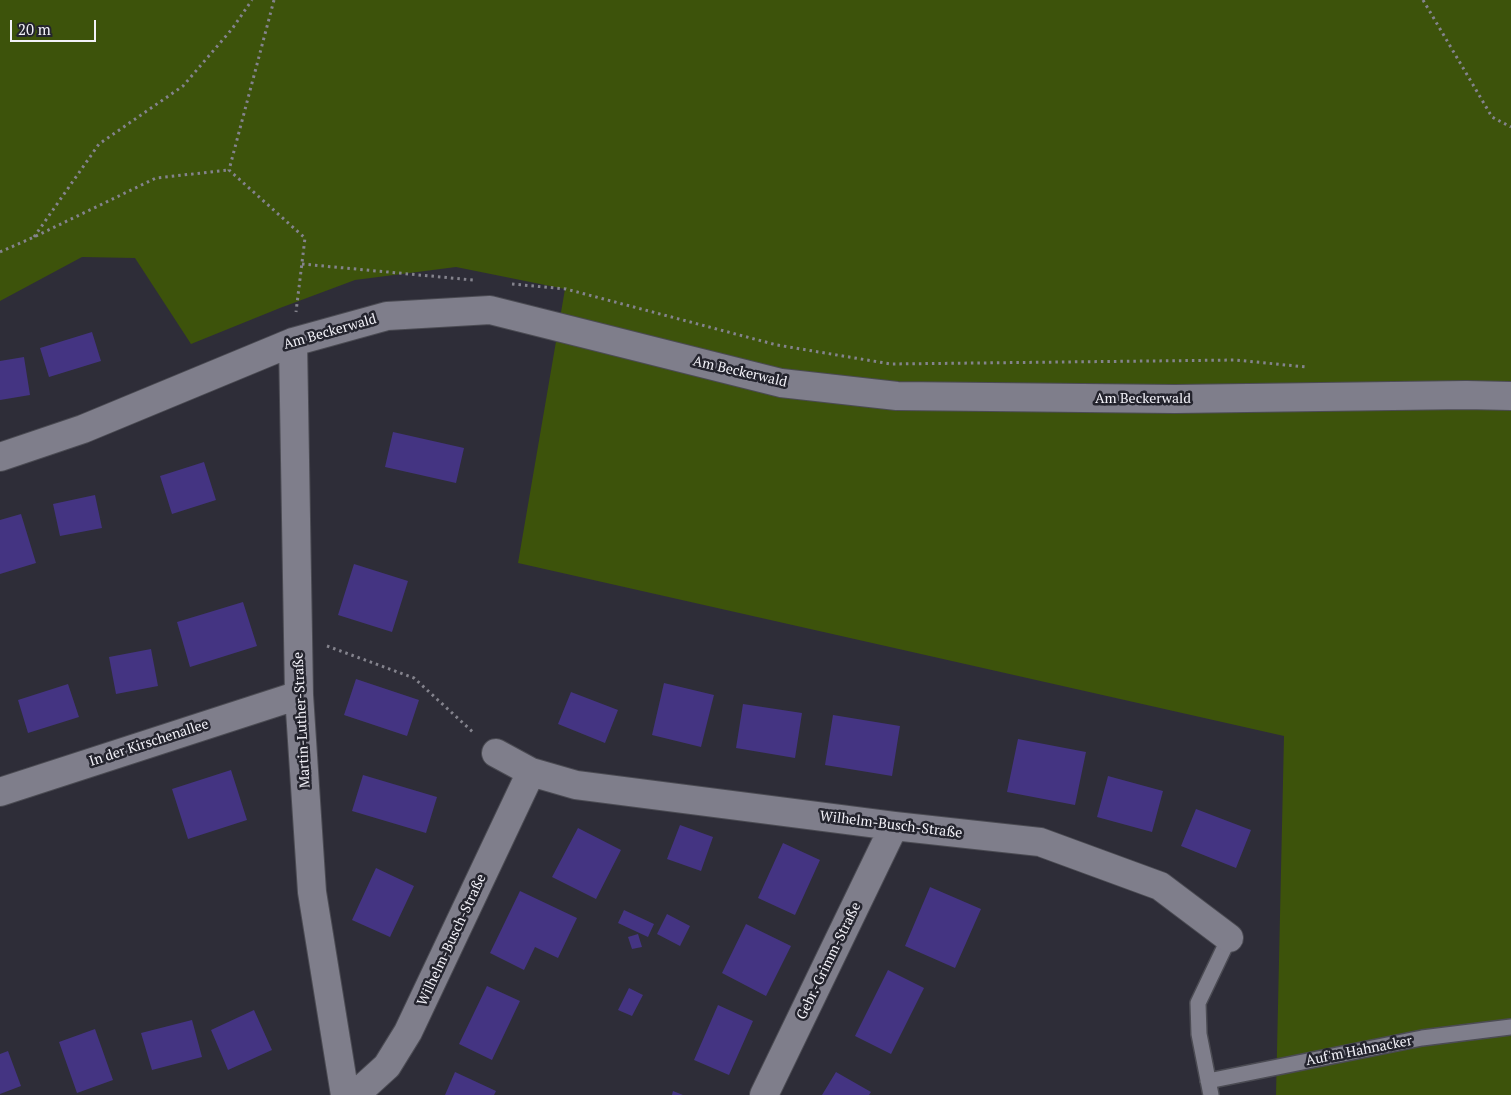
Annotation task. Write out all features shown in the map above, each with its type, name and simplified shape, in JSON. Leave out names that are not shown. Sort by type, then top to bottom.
[{"type":"street","name":"Am Beckerwald","points":[[0,457],[83,428],[293,342],[387,316],[490,310],[781,383],[897,396],[1175,399],[1511,396]]},
{"type":"street","name":"Martin-Luther-Straße","points":[[293,342],[299,695],[312,892],[345,1095]]},
{"type":"street","name":"In der Kirschenallee","points":[[0,792],[299,695]]},
{"type":"street","name":"Wilhelm-Busch-Straße","points":[[496,753],[531,772],[576,785],[894,826],[1040,842],[1160,886],[1229,938]]},
{"type":"street","name":"Wilhelm-Busch-Straße","points":[[355,1095],[386,1066],[408,1032],[531,772]]},
{"type":"street","name":"Gebr.-Grimm-Straße","points":[[764,1095],[894,826]]},
{"type":"lane","name":"Auf'm Hahnacker","points":[[1229,938],[1198,1003],[1199,1034],[1209,1088],[1422,1038],[1511,1027]]},
{"type":"path","points":[[34,237],[99,144],[183,86],[232,29],[252,0]]},
{"type":"path","points":[[229,170],[274,0]]},
{"type":"path","points":[[1423,0],[1492,117],[1511,127]]},
{"type":"path","points":[[0,252],[156,178],[229,170],[305,238],[293,342]]},
{"type":"path","points":[[302,264],[478,281]]},
{"type":"path","points":[[507,284],[566,289],[778,345],[891,364],[1236,360],[1314,367]]},
{"type":"path","points":[[298,635],[414,678],[496,753]]},
{"type":"green space","points":[[0,0],[1511,0],[1511,1095],[1276,1095],[1284,736],[518,563],[565,289],[456,267],[355,280],[191,344],[135,258],[82,257],[0,301]]},
{"type":"building","points":[[92,332],[101,361],[49,377],[40,348]]},
{"type":"building","points":[[24,357],[30,395],[0,400],[0,361]]},
{"type":"building","points":[[393,432],[464,448],[456,483],[385,467]]},
{"type":"building","points":[[204,462],[216,500],[172,514],[160,476]]},
{"type":"building","points":[[95,495],[102,528],[60,536],[53,504]]},
{"type":"building","points":[[21,514],[36,563],[0,574],[0,520]]},
{"type":"building","points":[[354,564],[408,581],[392,632],[338,615]]},
{"type":"building","points":[[243,602],[257,646],[190,667],[177,622]]},
{"type":"building","points":[[151,649],[158,686],[116,694],[109,657]]},
{"type":"building","points":[[356,679],[419,700],[407,736],[344,715]]},
{"type":"building","points":[[664,683],[714,695],[701,747],[652,735]]},
{"type":"building","points":[[68,684],[79,717],[28,733],[18,700]]},
{"type":"building","points":[[571,692],[618,710],[605,743],[558,724]]},
{"type":"building","points":[[743,704],[802,713],[795,758],[736,748]]},
{"type":"building","points":[[833,715],[900,726],[892,776],[825,765]]},
{"type":"building","points":[[1018,739],[1086,752],[1075,805],[1007,792]]},
{"type":"building","points":[[231,770],[247,820],[188,839],[172,789]]},
{"type":"building","points":[[363,775],[437,797],[426,833],[352,811]]},
{"type":"building","points":[[1108,776],[1163,791],[1152,832],[1097,817]]},
{"type":"building","points":[[1196,809],[1251,830],[1236,868],[1181,846]]},
{"type":"building","points":[[680,825],[713,837],[701,871],[667,859]]},
{"type":"building","points":[[578,828],[621,850],[596,899],[552,877]]},
{"type":"building","points":[[783,843],[820,860],[795,915],[758,898]]},
{"type":"building","points":[[376,868],[414,886],[390,937],[352,920]]},
{"type":"building","points":[[930,887],[981,909],[955,968],[905,946]]},
{"type":"building","points":[[520,891],[577,918],[558,958],[535,947],[524,970],[490,953]]},
{"type":"building","points":[[624,910],[654,924],[648,937],[618,923]]},
{"type":"building","points":[[667,914],[690,926],[680,946],[657,934]]},
{"type":"building","points":[[746,924],[791,946],[766,996],[722,973]]},
{"type":"building","points":[[638,934],[642,947],[632,949],[628,937]]},
{"type":"building","points":[[888,970],[924,988],[891,1054],[855,1036]]},
{"type":"building","points":[[487,986],[520,1001],[492,1060],[459,1044]]},
{"type":"building","points":[[629,988],[643,995],[632,1016],[618,1010]]},
{"type":"building","points":[[718,1005],[753,1021],[729,1075],[694,1060]]},
{"type":"building","points":[[254,1010],[272,1050],[228,1070],[211,1030]]},
{"type":"building","points":[[192,1020],[202,1057],[152,1070],[141,1033]]},
{"type":"building","points":[[95,1029],[113,1080],[77,1093],[59,1042]]},
{"type":"building","points":[[8,1051],[21,1086],[0,1094],[0,1054]]},
{"type":"building","points":[[455,1072],[496,1091],[494,1095],[445,1095]]},
{"type":"building","points":[[836,1072],[871,1092],[869,1095],[822,1095]]},
{"type":"building","points":[[673,1091],[683,1095],[672,1095]]}]
